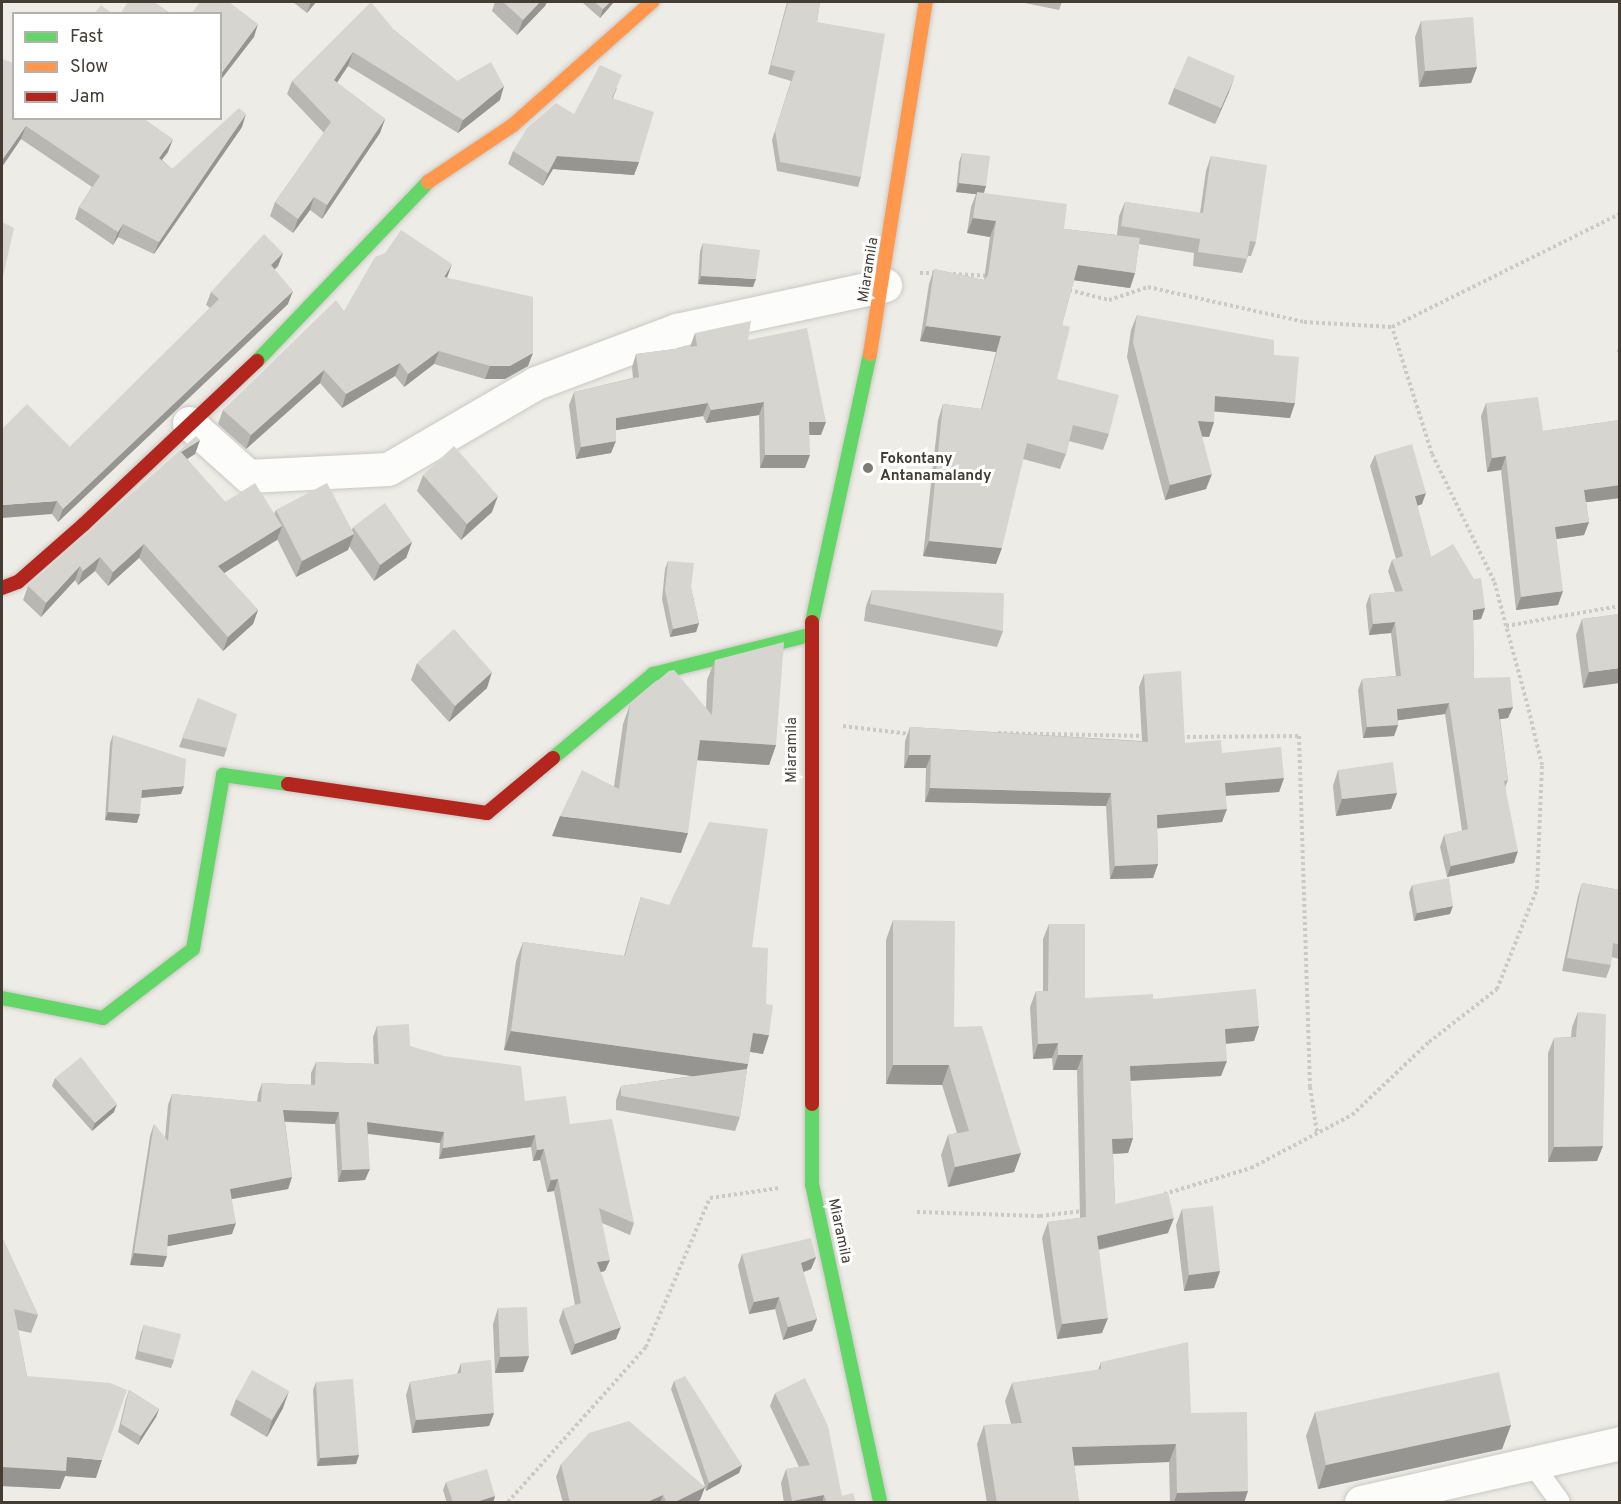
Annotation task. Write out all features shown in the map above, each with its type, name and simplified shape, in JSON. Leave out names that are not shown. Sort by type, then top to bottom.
[{"type":"street","points":[[2,588],[18,582],[287,333],[431,178],[513,125],[652,2]]},
{"type":"street","name":"Miaramila","points":[[880,1503],[812,1184],[809,635],[886,278],[926,2]]},
{"type":"street","points":[[189,423],[248,476],[388,469],[536,383],[677,330],[886,278]]},
{"type":"street","points":[[2,998],[103,1018],[193,950],[223,775],[487,813],[653,674],[809,635]]},
{"type":"street","points":[[1361,1503],[1534,1466],[1620,1443]]},
{"type":"lane","points":[[1534,1466],[1560,1503]]},
{"type":"path","points":[[1065,289],[1109,300],[1148,287],[1304,322],[1392,327],[1620,214]]},
{"type":"path","points":[[886,278],[1001,277]]},
{"type":"path","points":[[1152,1198],[1251,1168],[1352,1115],[1429,1042],[1497,989],[1537,890],[1542,765],[1494,581],[1432,454],[1392,327]]},
{"type":"path","points":[[1506,626],[1620,606]]},
{"type":"path","points":[[809,723],[913,734]]},
{"type":"path","points":[[994,733],[1161,737]]},
{"type":"path","points":[[1172,737],[1299,736],[1310,1087],[1317,1133]]},
{"type":"path","points":[[508,1503],[646,1347],[710,1198],[812,1184]]},
{"type":"path","points":[[917,1212],[1040,1216],[1096,1209]]},
{"type":"building","points":[[128,2],[154,2],[169,12],[121,12]]},
{"type":"building","points":[[200,2],[229,2],[258,24],[222,72],[222,12],[192,12]]},
{"type":"building","points":[[371,2],[394,30],[457,81],[491,62],[504,86],[463,120],[353,52],[334,80],[385,119],[327,205],[314,197],[298,219],[275,202],[331,122],[292,81]]},
{"type":"building","points":[[503,2],[540,2],[523,20]]},
{"type":"building","points":[[594,2],[610,2],[603,9]]},
{"type":"building","points":[[788,2],[820,2],[817,22],[885,34],[861,177],[780,162],[775,130],[795,71],[771,65]]},
{"type":"building","points":[[101,5],[110,12],[96,12]]},
{"type":"building","points":[[1473,17],[1477,67],[1425,71],[1421,21]]},
{"type":"building","points":[[1188,56],[1235,76],[1221,108],[1174,88]]},
{"type":"building","points":[[2,59],[12,62],[12,120],[146,120],[173,139],[159,158],[172,169],[239,108],[246,114],[159,242],[123,224],[118,232],[79,207],[100,176],[26,126],[2,160]]},
{"type":"building","points":[[600,65],[622,75],[612,98],[654,112],[639,162],[557,156],[548,173],[513,151],[527,128],[556,103],[574,114]]},
{"type":"building","points":[[962,153],[990,156],[986,186],[959,183]]},
{"type":"building","points":[[1211,156],[1267,165],[1256,242],[1250,241],[1247,259],[1198,252],[1200,239],[1121,226],[1125,202],[1203,213]]},
{"type":"building","points":[[977,192],[1067,204],[1064,229],[1140,238],[1135,273],[1078,265],[1062,325],[1070,327],[1057,379],[1119,395],[1109,434],[1073,425],[1066,454],[1027,443],[1002,548],[929,541],[943,404],[982,409],[1001,336],[926,326],[934,269],[984,280],[988,275],[996,221],[973,218]]},
{"type":"building","points":[[2,222],[14,228],[2,281]]},
{"type":"building","points":[[401,230],[452,264],[444,277],[533,297],[533,353],[510,366],[490,366],[439,351],[408,374],[400,363],[346,394],[324,370],[251,435],[223,410],[336,300],[344,311],[375,257],[385,253]]},
{"type":"building","points":[[264,234],[283,253],[271,265],[293,291],[63,509],[57,501],[2,505],[2,429],[27,404],[70,447],[219,299],[211,292]]},
{"type":"building","points":[[703,243],[760,250],[756,279],[701,276]]},
{"type":"building","points":[[1137,315],[1274,340],[1274,355],[1299,357],[1295,403],[1215,396],[1214,422],[1198,421],[1212,474],[1170,485],[1133,342]]},
{"type":"building","points":[[751,321],[748,340],[807,328],[826,422],[809,422],[810,455],[765,455],[764,402],[711,410],[708,403],[616,418],[616,441],[581,447],[574,392],[639,377],[636,354],[697,346],[695,333]]},
{"type":"building","points":[[1538,397],[1543,431],[1620,420],[1620,485],[1584,490],[1589,522],[1555,527],[1563,591],[1521,597],[1506,456],[1492,458],[1486,403]]},
{"type":"building","points":[[196,436],[200,440],[181,452],[225,502],[255,483],[282,526],[218,566],[258,610],[228,637],[144,544],[113,572],[100,557],[83,571],[80,566],[46,603],[28,586]]},
{"type":"building","points":[[1412,444],[1426,493],[1415,496],[1431,557],[1453,544],[1474,579],[1481,578],[1485,608],[1473,610],[1474,678],[1510,677],[1513,707],[1498,709],[1508,780],[1504,781],[1518,851],[1451,866],[1444,835],[1468,829],[1449,703],[1397,709],[1398,725],[1367,727],[1362,679],[1401,676],[1395,622],[1373,624],[1370,594],[1403,591],[1392,560],[1403,556],[1375,455]]},
{"type":"building","points":[[454,446],[498,496],[467,524],[423,475]]},
{"type":"building","points":[[327,483],[354,534],[302,561],[276,510]]},
{"type":"building","points":[[385,503],[412,542],[380,565],[353,527]]},
{"type":"building","points":[[668,561],[694,563],[691,588],[699,623],[673,629],[665,590]]},
{"type":"building","points":[[872,590],[1004,593],[1003,631],[870,604]]},
{"type":"building","points":[[1620,614],[1620,668],[1589,672],[1582,619]]},
{"type":"building","points":[[454,629],[492,672],[455,706],[417,663]]},
{"type":"building","points":[[784,642],[776,745],[700,740],[688,833],[560,816],[582,770],[619,789],[630,704],[669,671],[674,670],[712,715],[715,660]]},
{"type":"building","points":[[1181,671],[1185,743],[1221,740],[1222,753],[1281,747],[1284,778],[1225,783],[1227,809],[1157,815],[1158,864],[1115,866],[1111,793],[930,788],[931,755],[909,755],[910,727],[1148,742],[1144,674]]},
{"type":"building","points":[[198,698],[237,714],[227,748],[182,738]]},
{"type":"building","points":[[113,735],[186,759],[184,786],[142,790],[140,814],[108,812]]},
{"type":"building","points":[[1393,762],[1397,793],[1342,799],[1338,770]]},
{"type":"building","points":[[709,822],[768,829],[752,947],[768,948],[766,1004],[773,1005],[769,1035],[753,1033],[748,1064],[511,1031],[523,942],[625,956],[641,897],[669,905]]},
{"type":"building","points":[[1449,878],[1453,906],[1417,913],[1412,885]]},
{"type":"building","points":[[1582,883],[1620,890],[1620,945],[1613,943],[1611,965],[1567,958]]},
{"type":"building","points":[[893,920],[955,921],[954,1027],[982,1026],[1021,1153],[955,1167],[948,1135],[969,1131],[949,1065],[893,1065]]},
{"type":"building","points":[[1049,924],[1085,924],[1085,998],[1153,994],[1153,999],[1256,989],[1259,1026],[1225,1029],[1227,1061],[1130,1066],[1133,1138],[1112,1139],[1115,1204],[1168,1192],[1174,1218],[1097,1236],[1108,1318],[1062,1324],[1048,1222],[1086,1217],[1083,1055],[1058,1055],[1058,1043],[1038,1044],[1036,991],[1048,991]]},
{"type":"building","points":[[1578,1012],[1606,1014],[1603,1146],[1554,1147],[1554,1038],[1576,1037]]},
{"type":"building","points":[[409,1024],[410,1046],[444,1056],[521,1066],[525,1101],[566,1096],[570,1124],[612,1119],[634,1223],[599,1208],[610,1260],[597,1262],[621,1327],[575,1344],[563,1309],[581,1303],[558,1179],[551,1180],[544,1149],[537,1150],[535,1135],[443,1148],[444,1132],[367,1122],[370,1169],[342,1170],[339,1112],[283,1110],[292,1177],[230,1189],[236,1223],[168,1235],[167,1256],[134,1253],[154,1124],[168,1141],[172,1094],[261,1102],[262,1083],[315,1085],[316,1062],[379,1064],[377,1026]]},
{"type":"building","points":[[81,1057],[117,1104],[95,1123],[55,1078]]},
{"type":"building","points":[[747,1069],[740,1117],[621,1096],[621,1086]]},
{"type":"building","points":[[1213,1206],[1220,1271],[1189,1275],[1182,1209]]},
{"type":"building","points":[[2,1237],[38,1315],[14,1309],[27,1376],[110,1383],[127,1390],[102,1460],[67,1457],[66,1471],[2,1467]]},
{"type":"building","points":[[811,1238],[816,1257],[801,1263],[817,1319],[788,1327],[779,1297],[754,1302],[742,1254]]},
{"type":"building","points":[[527,1307],[529,1356],[500,1357],[498,1308]]},
{"type":"building","points":[[144,1325],[181,1334],[174,1360],[138,1351]]},
{"type":"building","points":[[1188,1342],[1191,1413],[1247,1412],[1248,1491],[1177,1493],[1176,1444],[1072,1447],[1079,1503],[997,1503],[984,1425],[1022,1423],[1012,1383],[1101,1369],[1101,1362]]},
{"type":"building","points":[[491,1360],[494,1413],[416,1420],[410,1382],[461,1373],[461,1363]]},
{"type":"building","points":[[252,1370],[289,1391],[272,1420],[236,1399]]},
{"type":"building","points":[[1499,1372],[1511,1425],[1326,1465],[1315,1412]]},
{"type":"building","points":[[685,1376],[742,1465],[709,1483],[674,1381]]},
{"type":"building","points":[[805,1378],[828,1426],[842,1496],[853,1493],[856,1503],[827,1503],[824,1495],[792,1501],[786,1469],[810,1465],[775,1393]]},
{"type":"building","points":[[353,1379],[359,1455],[320,1458],[316,1382]]},
{"type":"building","points":[[129,1390],[159,1409],[141,1436],[121,1424]]},
{"type":"building","points":[[629,1421],[705,1487],[673,1503],[667,1503],[663,1495],[645,1503],[570,1503],[561,1464],[589,1433]]},
{"type":"building","points":[[487,1469],[495,1496],[473,1503],[453,1503],[446,1482]]},
{"type":"traffic: fast","points":[[257,361],[428,182]]},
{"type":"traffic: fast","points":[[812,622],[870,354]]},
{"type":"traffic: fast","points":[[553,758],[653,674],[809,635]]},
{"type":"traffic: fast","points":[[2,998],[103,1018],[193,949],[223,775],[288,784]]},
{"type":"traffic: fast","points":[[812,1104],[812,1184],[880,1502]]},
{"type":"traffic: slow","points":[[428,182],[513,125],[652,2]]},
{"type":"traffic: slow","points":[[870,354],[926,2]]},
{"type":"traffic: jam","points":[[2,588],[18,582],[84,524],[257,361]]},
{"type":"traffic: jam","points":[[812,622],[812,1104]]},
{"type":"traffic: jam","points":[[288,784],[487,813],[553,758]]},
{"type":"place","name":"Fokontany Antanamalandy","points":[[868,468]]}]
